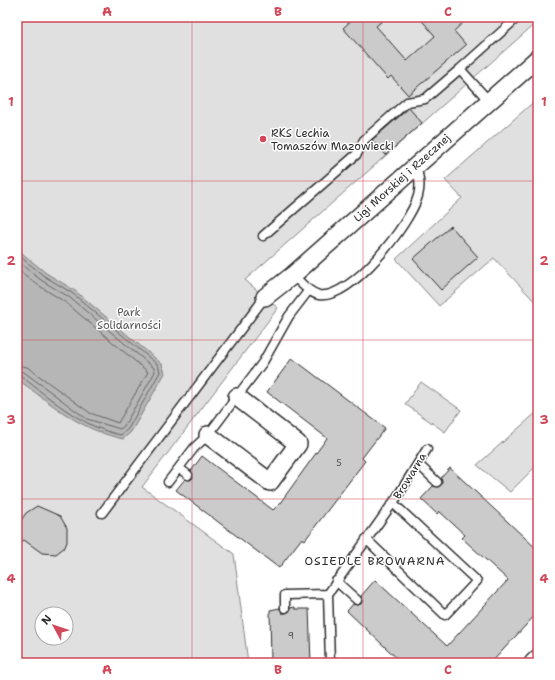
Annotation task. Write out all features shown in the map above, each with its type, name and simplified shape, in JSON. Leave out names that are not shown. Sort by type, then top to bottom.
[{"type":"street","name":"Ligi Morskiej i Rzecznej","points":[[265,297],[293,275],[538,58]]},
{"type":"street","points":[[208,435],[270,482],[298,444],[237,397]]},
{"type":"street","points":[[534,663],[538,658]]},
{"type":"lane","points":[[263,236],[357,154],[364,140],[407,102],[425,99],[518,17]]},
{"type":"lane","points":[[460,69],[489,101]]},
{"type":"lane","points":[[293,275],[308,290],[318,295],[330,295],[342,290],[388,246],[403,227],[418,195],[420,184],[416,166]]},
{"type":"lane","points":[[168,482],[194,448],[208,435],[263,362],[289,316],[308,290]]},
{"type":"lane","points":[[102,514],[265,297]]},
{"type":"lane","name":"Browarna","points":[[328,594],[393,503],[427,449]]},
{"type":"lane","points":[[418,464],[437,482]]},
{"type":"lane","points":[[179,468],[188,474]]},
{"type":"lane","name":"Browarna","points":[[366,539],[445,615],[476,581],[393,503]]},
{"type":"lane","points":[[336,581],[357,600]]},
{"type":"lane","points":[[285,608],[285,595],[328,594],[330,663]]},
{"type":"green space","name":"Park Solidarności","points":[[17,17],[538,17],[538,21],[245,280],[278,308],[142,487],[234,554],[248,663],[17,663]]},
{"type":"green space","points":[[538,98],[538,305],[494,258],[439,306],[396,259],[462,198],[445,180]]},
{"type":"green space","points":[[421,382],[461,410],[445,432],[405,404]]},
{"type":"green space","points":[[538,411],[538,464],[510,492],[477,465]]},
{"type":"water","points":[[17,249],[46,273],[74,290],[162,364],[165,373],[131,432],[123,439],[107,435],[79,422],[54,407],[17,379]]},
{"type":"building","points":[[355,17],[387,17],[376,26],[407,61],[435,36],[419,17],[469,17],[454,31],[466,45],[408,95],[391,76],[388,79],[343,28]]},
{"type":"building","points":[[409,108],[422,123],[386,155],[372,140]]},
{"type":"building","points":[[451,226],[478,257],[441,290],[413,259]]},
{"type":"building","points":[[292,358],[385,428],[362,458],[365,461],[305,540],[302,538],[279,568],[176,490],[185,479],[190,480],[193,478],[191,471],[202,456],[273,510],[280,503],[327,438],[267,392]]},
{"type":"building","points":[[450,468],[538,550],[538,612],[491,663],[402,663],[347,611],[353,604],[361,604],[361,596],[375,580],[447,646],[508,580],[462,538],[465,535],[439,511],[437,514],[421,499],[433,486],[438,487],[441,485],[441,478]]},
{"type":"building","points":[[37,506],[60,516],[67,528],[67,542],[65,547],[56,554],[42,553],[24,540],[17,545],[17,530],[22,519],[26,513]]},
{"type":"building","points":[[295,607],[295,609],[309,609],[311,663],[271,663],[270,610],[280,608],[282,613],[285,613],[290,611],[290,608]]},
{"type":"place","name":"RKS Lechia Tomaszów Mazowiecki","points":[[263,139]]},
{"type":"district","name":"OSIEDLE BROWARNA","points":[[375,561]]}]
